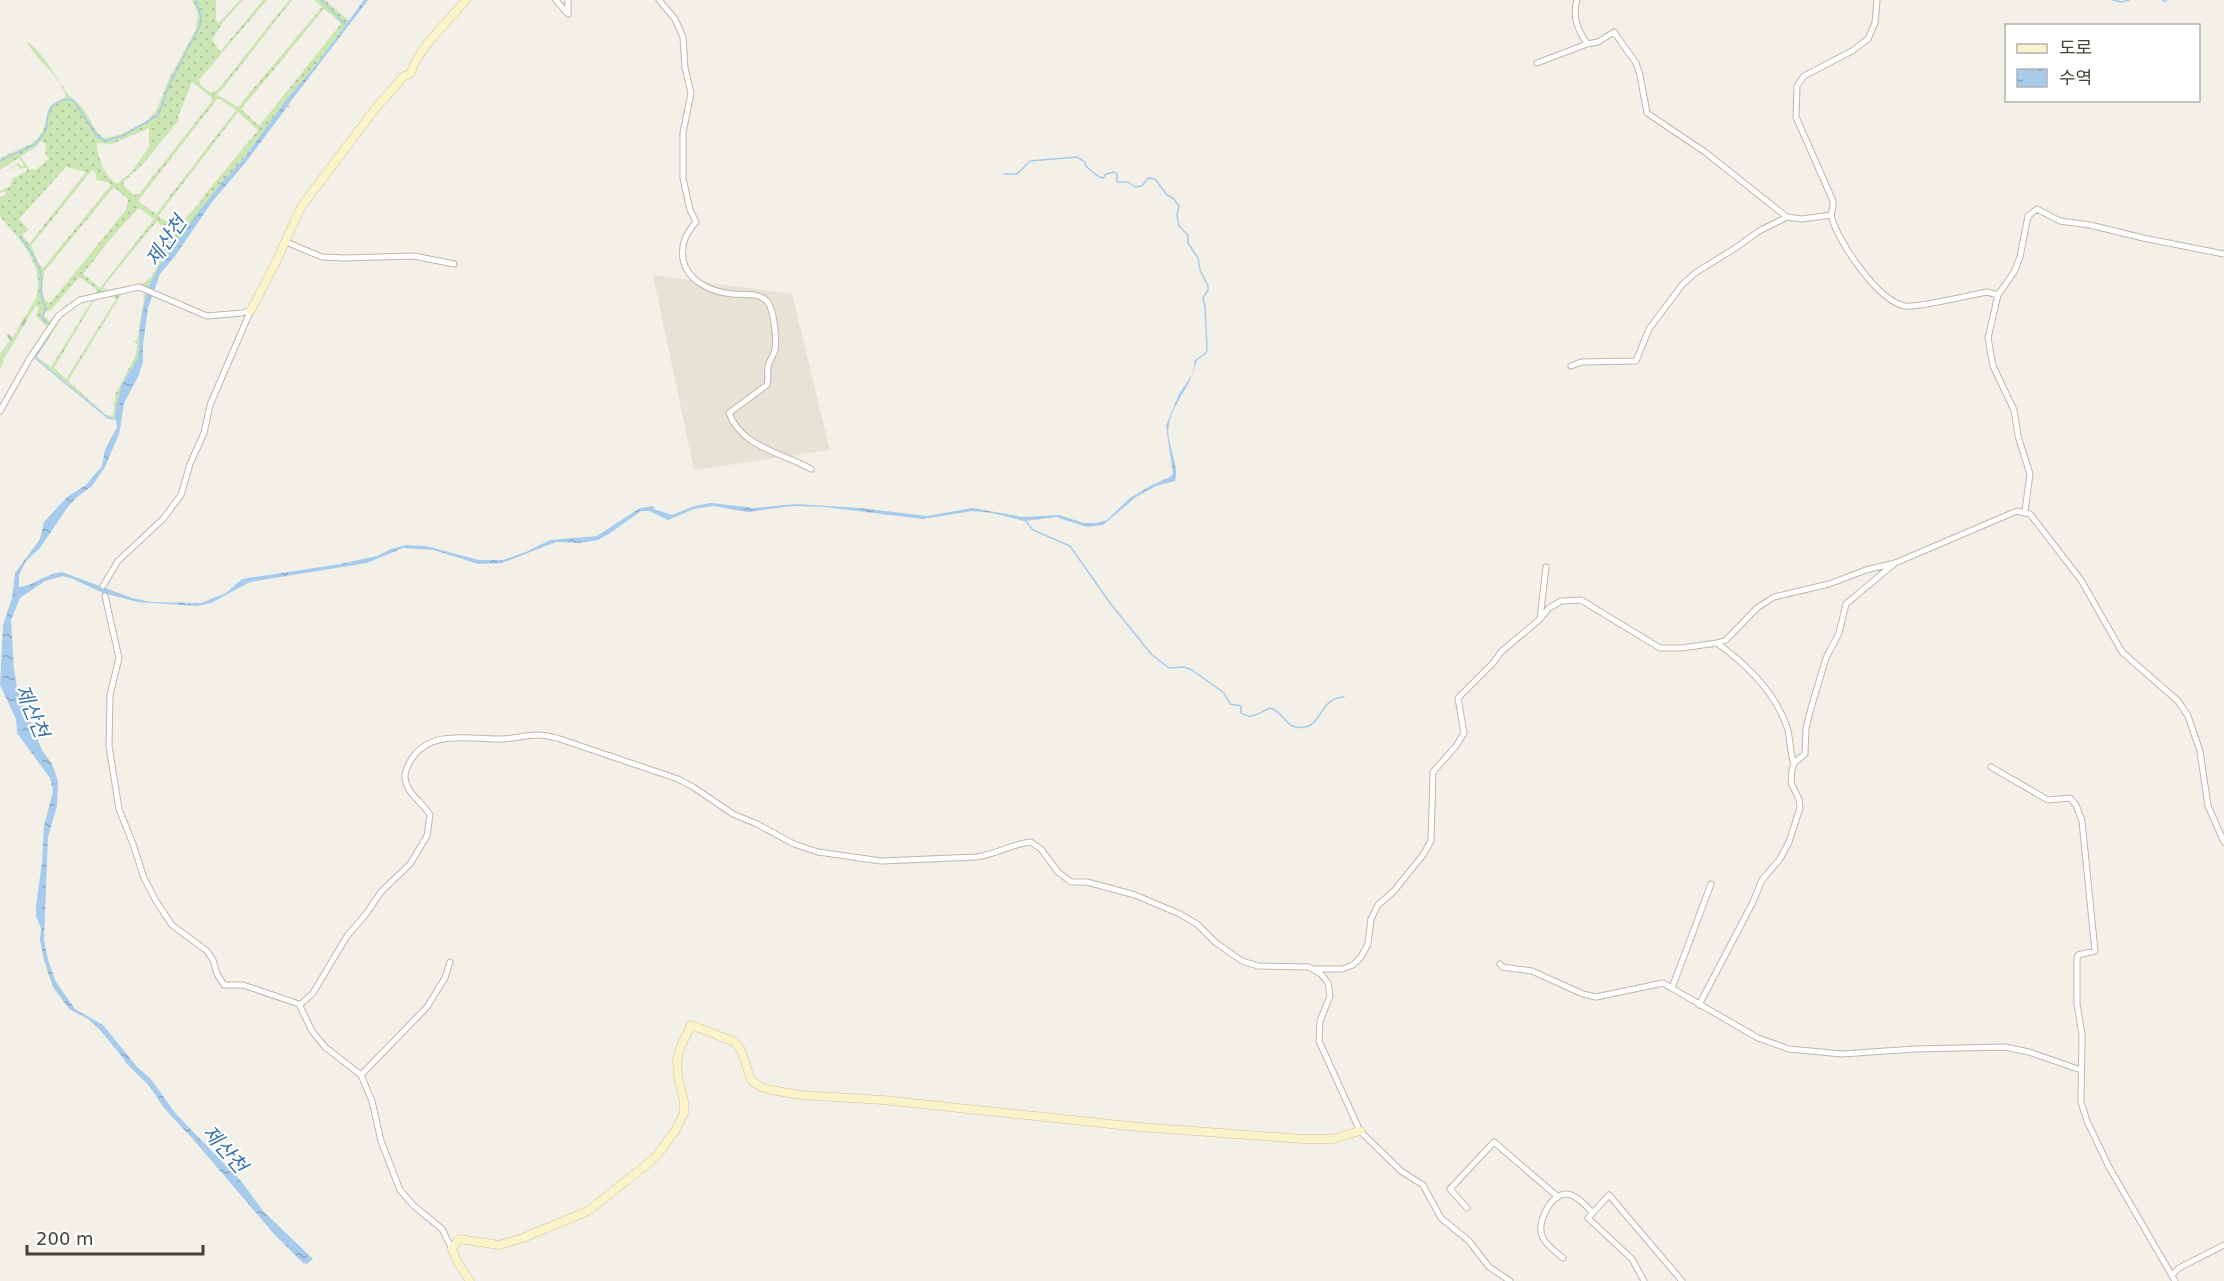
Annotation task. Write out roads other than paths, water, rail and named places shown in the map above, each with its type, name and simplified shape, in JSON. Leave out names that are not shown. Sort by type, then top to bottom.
[{"type":"street","points":[[103,586],[118,561],[163,519],[181,495],[190,464],[204,433],[210,405],[251,310],[286,242],[296,215],[375,109],[396,84],[411,72],[420,54],[466,0]]},
{"type":"street","points":[[556,0],[568,14],[568,0]]},
{"type":"street","points":[[659,0],[672,14],[683,37],[685,68],[690,89],[682,143],[683,178],[690,210],[696,222],[684,238],[683,255],[686,268],[693,279],[716,291],[763,298],[771,307],[775,350],[768,366],[767,385],[729,413],[739,431],[754,443],[811,469]]},
{"type":"street","points":[[1577,0],[1575,19],[1587,44]]},
{"type":"street","points":[[1877,0],[1875,23],[1868,39],[1852,51],[1804,75],[1797,86],[1796,117],[1833,203],[1831,215],[1845,246],[1889,299],[1908,306],[1987,292],[1998,296]]},
{"type":"street","points":[[1537,63],[1598,42],[1614,32],[1636,63],[1647,113],[1705,152],[1787,217],[1802,219],[1831,215]]},
{"type":"street","points":[[2025,511],[2030,474],[2018,436],[2014,410],[1996,374],[1989,347],[1990,328],[1998,296],[2018,263],[2028,216],[2034,209],[2060,221],[2090,225],[2224,254]]},
{"type":"street","points":[[1571,366],[1581,362],[1636,361],[1649,329],[1682,285],[1695,273],[1759,231],[1787,217]]},
{"type":"street","points":[[286,242],[322,257],[414,256],[454,264]]},
{"type":"street","points":[[0,411],[24,367],[59,315],[80,300],[139,287],[207,316],[251,310]]},
{"type":"street","points":[[1313,969],[1342,969],[1353,965],[1361,957],[1368,944],[1371,919],[1378,905],[1394,891],[1423,855],[1431,841],[1433,772],[1456,746],[1464,733],[1458,698],[1501,652],[1540,619],[1549,608],[1561,601],[1581,600],[1660,648],[1682,648],[1717,643],[1726,640],[1757,608],[1774,597],[1829,584],[1866,570],[1896,563],[2017,511],[2030,514],[2081,580],[2122,652],[2178,701],[2188,716],[2200,751],[2208,806],[2224,842]]},
{"type":"street","points":[[1794,763],[1805,754],[1806,728],[1811,708],[1826,658],[1839,633],[1846,604],[1896,563]]},
{"type":"street","points":[[1540,619],[1546,567]]},
{"type":"street","points":[[105,596],[119,658],[110,694],[109,754],[119,809],[147,884],[172,925],[207,951],[213,960],[216,975],[224,985],[243,985],[300,1005],[312,1031],[325,1047],[360,1075],[372,1101],[381,1141],[400,1190],[414,1206],[442,1229],[458,1263],[470,1281]]},
{"type":"street","points":[[1699,1005],[1753,902],[1761,880],[1780,859],[1790,842],[1800,808],[1799,799],[1791,783],[1794,763],[1786,724],[1773,699],[1751,672],[1717,643]]},
{"type":"street","points":[[300,1005],[313,993],[328,971],[352,928],[366,914],[381,892],[410,864],[427,836],[430,815],[410,792],[405,778],[407,767],[414,755],[428,743],[438,739],[500,739],[537,734],[589,748],[672,777],[693,787],[734,814],[786,840],[829,855],[881,861],[976,857],[1031,842],[1041,849],[1058,872],[1071,882],[1087,882],[1136,895],[1180,914],[1197,924],[1215,942],[1242,961],[1258,966],[1304,966],[1321,974],[1330,990],[1329,1002],[1319,1027],[1319,1041],[1360,1131],[1401,1171],[1424,1185],[1442,1218],[1469,1241],[1489,1267],[1510,1281]]},
{"type":"street","points":[[1992,767],[2048,800],[2070,798],[2076,805],[2082,821],[2095,951],[2078,955],[2077,959],[2077,1004],[2082,1035],[2081,1102],[2095,1140],[2175,1281]]},
{"type":"street","points":[[1672,988],[1711,884]]},
{"type":"street","points":[[360,1075],[427,1007],[445,978],[450,962]]},
{"type":"street","points":[[1500,964],[1502,967],[1533,971],[1583,994],[1596,997],[1663,983],[1758,1038],[1788,1049],[1842,1054],[1915,1049],[2005,1047],[2029,1052],[2082,1070]]},
{"type":"street","points":[[452,1249],[459,1239],[493,1244],[514,1242],[588,1211],[655,1158],[675,1131],[684,1113],[684,1101],[676,1061],[691,1025],[735,1042],[741,1050],[747,1074],[761,1088],[801,1095],[883,1100],[1150,1128],[1303,1139],[1333,1139],[1360,1131]]},
{"type":"street","points":[[1467,1208],[1450,1189],[1494,1142],[1558,1197]]},
{"type":"street","points":[[1563,1258],[1543,1240],[1541,1235],[1542,1222],[1547,1208],[1558,1197],[1566,1194],[1571,1195],[1593,1213]]},
{"type":"street","points":[[1644,1281],[1632,1259],[1588,1218],[1609,1194],[1681,1281]]},
{"type":"street","points":[[2172,1275],[2180,1268],[2224,1245]]},
{"type":"water","points":[[364,0],[368,0],[288,105],[290,108],[287,107],[246,162],[212,202],[160,274],[148,308],[143,362],[124,403],[119,434],[105,467],[92,486],[67,508],[40,548],[26,561],[19,575],[19,587],[62,572],[132,598],[151,602],[201,603],[226,593],[242,579],[340,564],[377,556],[406,545],[426,546],[479,560],[503,560],[550,540],[597,536],[640,508],[653,506],[654,509],[672,515],[694,506],[711,503],[754,508],[796,504],[860,508],[927,516],[972,508],[1023,517],[1059,515],[1084,523],[1096,523],[1107,520],[1130,498],[1173,474],[1166,426],[1179,394],[1192,375],[1197,358],[1192,376],[1171,415],[1169,424],[1169,438],[1176,467],[1175,481],[1156,486],[1136,497],[1103,525],[1087,527],[1056,517],[1024,521],[992,513],[972,511],[923,519],[824,507],[792,506],[747,512],[714,506],[694,509],[668,520],[649,511],[641,511],[598,540],[580,543],[556,542],[502,563],[478,564],[434,550],[403,548],[367,563],[250,582],[211,603],[197,606],[138,602],[103,593],[63,576],[45,581],[20,598],[11,620],[17,687],[42,750],[52,764],[58,781],[57,806],[48,837],[44,940],[56,982],[75,1009],[103,1025],[138,1068],[150,1078],[176,1114],[241,1181],[264,1212],[313,1259],[307,1264],[303,1263],[274,1234],[164,1108],[150,1087],[125,1062],[100,1030],[88,1019],[69,1009],[53,987],[44,960],[36,906],[44,826],[53,791],[50,778],[17,733],[16,719],[0,685],[3,625],[12,598],[15,573],[40,539],[44,522],[67,497],[86,485],[102,466],[105,450],[117,427],[115,414],[121,386],[138,358],[140,325],[147,290],[160,264],[173,244],[223,181],[242,161],[287,99],[317,64]]},
{"type":"waterway","points":[[0,161],[26,149],[40,139],[47,129],[48,115],[59,101],[73,100],[97,136],[106,141],[124,135],[158,115],[171,81],[200,26],[201,17],[196,0]]},
{"type":"waterway","points":[[321,0],[346,25]]},
{"type":"waterway","points":[[2112,0],[2122,2],[2129,0]]},
{"type":"waterway","points":[[2162,0],[2165,2],[2167,0]]},
{"type":"waterway","points":[[1004,174],[1017,174],[1030,161],[1077,157],[1085,162],[1094,174],[1103,178],[1106,174],[1114,172],[1117,174],[1117,182],[1128,182],[1135,187],[1142,186],[1148,178],[1155,179],[1179,206],[1177,215],[1179,226],[1188,235],[1188,243],[1198,258],[1200,270],[1208,286],[1203,298],[1207,349],[1206,353],[1195,361],[1195,365]]},
{"type":"waterway","points":[[20,237],[40,270],[41,296],[46,308],[42,318],[49,324]]},
{"type":"waterway","points":[[53,329],[35,358],[108,418],[116,419]]},
{"type":"waterway","points":[[1025,520],[1033,530],[1070,546],[1110,603],[1152,655],[1169,668],[1184,667],[1192,670],[1224,693],[1230,704],[1241,706],[1241,713],[1248,716],[1256,715],[1270,708],[1279,713],[1289,724],[1305,727],[1311,725],[1330,702],[1344,697]]},
{"type":"water label","name":"제산천","points":[[166,241]]},
{"type":"water label","name":"제산천","points":[[32,711]]},
{"type":"water label","name":"제산천","points":[[225,1149]]}]
